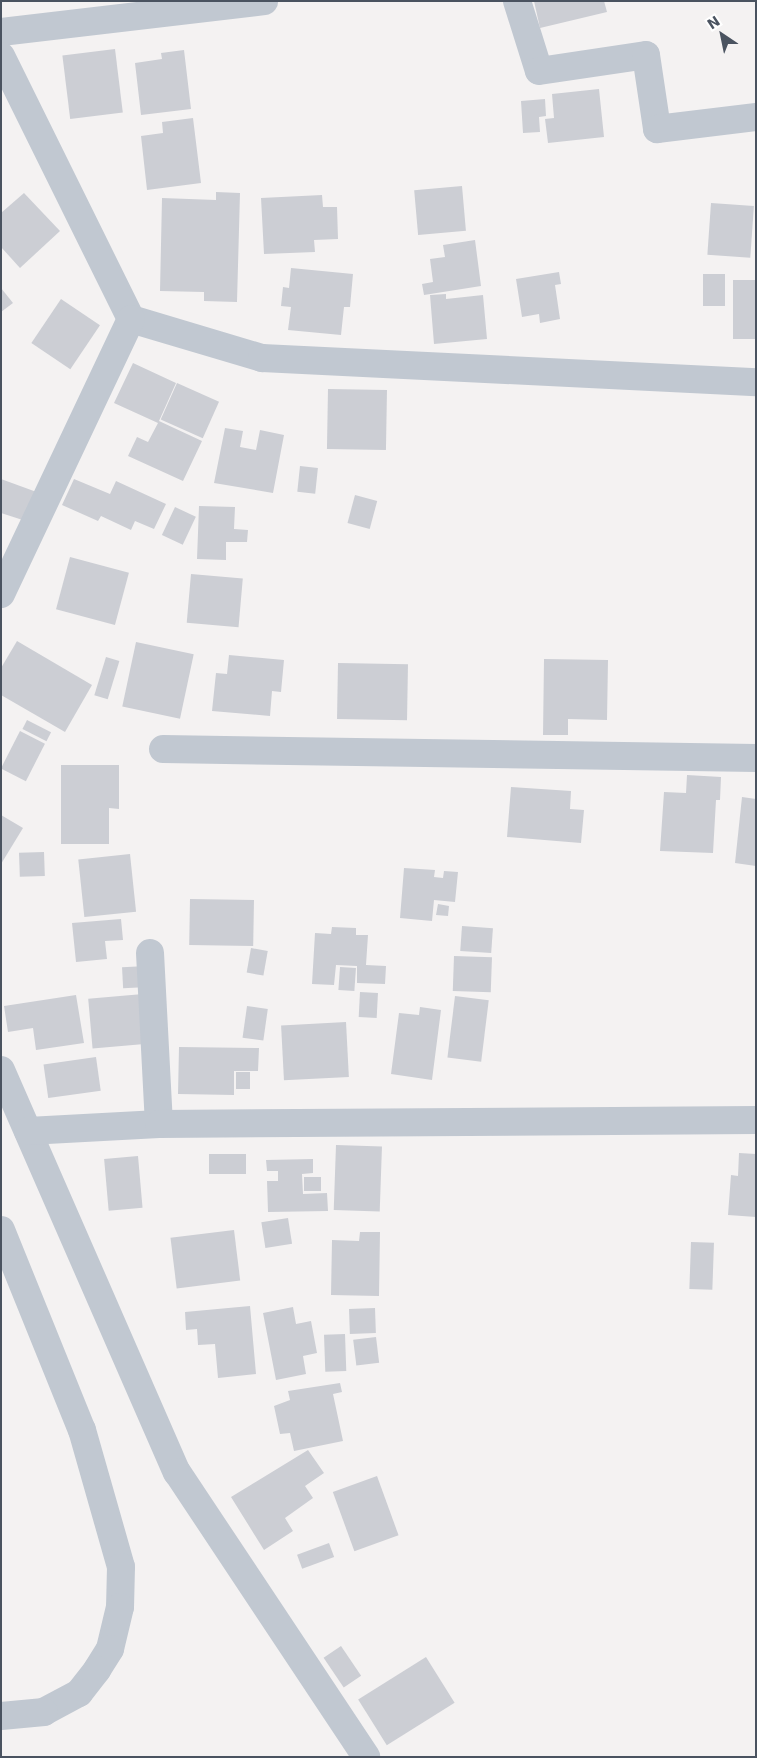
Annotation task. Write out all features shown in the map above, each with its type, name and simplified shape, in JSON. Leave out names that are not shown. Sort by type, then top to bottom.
[{"type":"street","points":[[1,32],[264,1]]},
{"type":"street","points":[[517,1],[539,71],[646,55],[657,129],[756,117]]},
{"type":"street","points":[[1,56],[131,319],[262,358],[756,382]]},
{"type":"street","points":[[1,594],[131,319]]},
{"type":"street","points":[[163,749],[756,758]]},
{"type":"street","points":[[150,953],[159,1124]]},
{"type":"street","points":[[1,1070],[178,1472],[366,1757]]},
{"type":"street","points":[[28,1131],[159,1124],[756,1120]]},
{"type":"street","points":[[1,1230],[82,1430],[121,1567],[120,1607],[110,1649],[97,1670],[79,1692],[44,1712],[1,1716]]},
{"type":"building","points":[[534,1],[604,1],[607,12],[540,28]]},
{"type":"building","points":[[115,49],[123,113],[70,119],[62,55]]},
{"type":"building","points":[[184,50],[191,109],[141,115],[135,63],[162,59],[161,53]]},
{"type":"building","points":[[599,89],[604,137],[548,143],[545,119],[554,118],[552,94]]},
{"type":"building","points":[[545,99],[546,116],[539,117],[540,132],[523,133],[521,101]]},
{"type":"building","points":[[193,118],[201,183],[147,190],[141,136],[163,133],[162,122]]},
{"type":"building","points":[[462,186],[466,231],[418,235],[414,190]]},
{"type":"building","points":[[216,192],[240,193],[237,302],[204,301],[204,292],[160,291],[162,198],[216,200]]},
{"type":"building","points":[[24,193],[60,231],[20,268],[1,247],[1,213]]},
{"type":"building","points":[[322,195],[323,207],[337,207],[338,239],[314,240],[315,252],[264,254],[261,198]]},
{"type":"building","points":[[711,203],[754,206],[750,258],[707,255]]},
{"type":"building","points":[[475,240],[481,286],[424,295],[422,284],[433,282],[430,259],[445,257],[443,245]]},
{"type":"building","points":[[291,268],[353,274],[350,307],[344,307],[341,335],[288,330],[291,307],[281,306],[283,287],[289,288]]},
{"type":"building","points":[[559,272],[561,284],[555,285],[560,319],[540,323],[539,314],[522,317],[516,279]]},
{"type":"building","points":[[703,274],[725,274],[725,306],[703,306]]},
{"type":"building","points":[[733,280],[756,280],[756,339],[733,339]]},
{"type":"building","points":[[1,288],[13,303],[1,312]]},
{"type":"building","points":[[446,294],[446,299],[483,295],[487,339],[434,344],[430,295]]},
{"type":"building","points":[[61,299],[100,325],[70,369],[31,343]]},
{"type":"building","points":[[133,363],[176,383],[159,421],[202,441],[183,481],[128,456],[137,437],[148,442],[158,423],[114,403]]},
{"type":"building","points":[[177,383],[219,402],[203,438],[161,420]]},
{"type":"building","points":[[328,389],[387,390],[386,450],[327,449]]},
{"type":"building","points":[[225,428],[243,431],[240,447],[256,450],[260,430],[284,435],[273,493],[214,483]]},
{"type":"building","points":[[300,466],[318,468],[315,494],[297,492]]},
{"type":"building","points":[[1,479],[42,494],[32,523],[1,513]]},
{"type":"building","points":[[74,479],[110,494],[116,481],[166,504],[154,529],[135,521],[131,530],[101,516],[98,521],[62,505]]},
{"type":"building","points":[[355,495],[377,501],[370,529],[347,523]]},
{"type":"building","points":[[199,506],[235,507],[234,529],[248,530],[247,542],[226,542],[226,560],[197,559]]},
{"type":"building","points":[[175,507],[196,517],[183,545],[162,535]]},
{"type":"building","points":[[70,557],[129,573],[115,625],[56,609]]},
{"type":"building","points":[[191,574],[243,579],[239,627],[187,623]]},
{"type":"building","points":[[17,641],[92,685],[65,732],[1,695],[1,668]]},
{"type":"building","points":[[136,642],[194,654],[180,719],[122,707]]},
{"type":"building","points":[[229,655],[284,660],[281,692],[272,691],[270,716],[212,711],[216,673],[227,674]]},
{"type":"building","points":[[106,657],[119,661],[108,699],[94,695]]},
{"type":"building","points":[[544,659],[608,660],[607,720],[568,719],[568,735],[543,735]]},
{"type":"building","points":[[338,663],[408,664],[407,720],[337,719]]},
{"type":"building","points":[[27,720],[51,732],[47,741],[22,729]]},
{"type":"building","points":[[20,731],[45,744],[26,781],[1,768]]},
{"type":"building","points":[[61,765],[119,765],[119,809],[109,808],[109,844],[61,844]]},
{"type":"building","points":[[687,775],[721,777],[720,800],[716,800],[713,853],[660,851],[664,792],[686,793]]},
{"type":"building","points":[[511,787],[571,791],[570,809],[584,810],[581,843],[507,837]]},
{"type":"building","points":[[742,797],[756,799],[756,866],[735,863]]},
{"type":"building","points":[[1,815],[23,828],[1,864]]},
{"type":"building","points":[[44,852],[45,876],[20,877],[19,853]]},
{"type":"building","points":[[130,854],[136,912],[84,917],[78,859]]},
{"type":"building","points":[[404,868],[435,870],[434,877],[443,878],[444,871],[458,872],[455,902],[434,900],[432,921],[400,918]]},
{"type":"building","points":[[190,899],[254,900],[253,946],[189,945]]},
{"type":"building","points":[[438,904],[449,906],[448,916],[436,915]]},
{"type":"building","points":[[121,919],[123,940],[105,941],[107,959],[76,962],[72,923]]},
{"type":"building","points":[[462,926],[493,928],[491,953],[460,951]]},
{"type":"building","points":[[332,927],[356,928],[356,935],[368,935],[366,965],[386,966],[385,984],[357,983],[357,966],[336,965],[334,985],[312,984],[315,933],[331,934]]},
{"type":"building","points":[[251,948],[268,951],[263,976],[247,973]]},
{"type":"building","points":[[454,956],[492,957],[491,992],[453,991]]},
{"type":"building","points":[[147,966],[148,987],[123,988],[122,967]]},
{"type":"building","points":[[340,967],[356,968],[354,991],[338,990]]},
{"type":"building","points":[[360,992],[378,993],[377,1018],[359,1017]]},
{"type":"building","points":[[143,994],[147,1044],[93,1049],[88,999]]},
{"type":"building","points":[[76,995],[84,1043],[36,1050],[33,1028],[8,1032],[4,1006]]},
{"type":"building","points":[[455,996],[489,1000],[481,1062],[447,1058]]},
{"type":"building","points":[[247,1006],[268,1009],[263,1041],[243,1038]]},
{"type":"building","points":[[420,1007],[441,1010],[432,1080],[391,1074],[399,1013],[419,1015]]},
{"type":"building","points":[[346,1022],[349,1077],[284,1080],[281,1025]]},
{"type":"building","points":[[179,1047],[259,1048],[258,1071],[234,1071],[234,1095],[178,1094]]},
{"type":"building","points":[[96,1057],[101,1091],[48,1098],[44,1064]]},
{"type":"building","points":[[236,1072],[250,1072],[250,1089],[236,1089]]},
{"type":"building","points":[[336,1145],[382,1147],[380,1212],[334,1210]]},
{"type":"building","points":[[739,1153],[756,1154],[756,1217],[728,1215],[731,1175],[738,1176]]},
{"type":"building","points":[[209,1154],[246,1154],[246,1174],[209,1174]]},
{"type":"building","points":[[138,1156],[143,1208],[109,1211],[104,1159]]},
{"type":"building","points":[[313,1159],[313,1173],[302,1174],[303,1194],[327,1193],[328,1211],[268,1212],[267,1181],[278,1181],[278,1171],[267,1171],[266,1160]]},
{"type":"building","points":[[304,1177],[321,1177],[321,1191],[304,1191]]},
{"type":"building","points":[[288,1218],[292,1244],[265,1248],[261,1222]]},
{"type":"building","points":[[234,1230],[240,1281],[177,1288],[170,1238]]},
{"type":"building","points":[[360,1232],[380,1232],[379,1296],[331,1295],[332,1240],[359,1241]]},
{"type":"building","points":[[691,1242],[714,1243],[712,1290],[689,1289]]},
{"type":"building","points":[[250,1306],[256,1374],[218,1378],[215,1344],[198,1345],[197,1329],[186,1330],[185,1312]]},
{"type":"building","points":[[293,1307],[296,1324],[311,1321],[317,1353],[303,1356],[306,1374],[276,1380],[263,1313]]},
{"type":"building","points":[[375,1308],[376,1333],[350,1334],[349,1309]]},
{"type":"building","points":[[345,1334],[346,1371],[325,1372],[324,1335]]},
{"type":"building","points":[[376,1337],[379,1363],[356,1366],[353,1340]]},
{"type":"building","points":[[340,1383],[342,1392],[333,1394],[343,1441],[294,1451],[290,1433],[280,1434],[274,1406],[290,1400],[288,1391]]},
{"type":"building","points":[[308,1450],[324,1473],[305,1486],[313,1498],[285,1518],[293,1531],[264,1550],[231,1497]]},
{"type":"building","points":[[377,1476],[399,1535],[354,1551],[333,1492]]},
{"type":"building","points":[[329,1543],[334,1557],[302,1569],[297,1555]]},
{"type":"building","points":[[341,1646],[361,1676],[344,1688],[324,1658]]},
{"type":"building","points":[[426,1657],[455,1703],[387,1745],[358,1699]]}]
